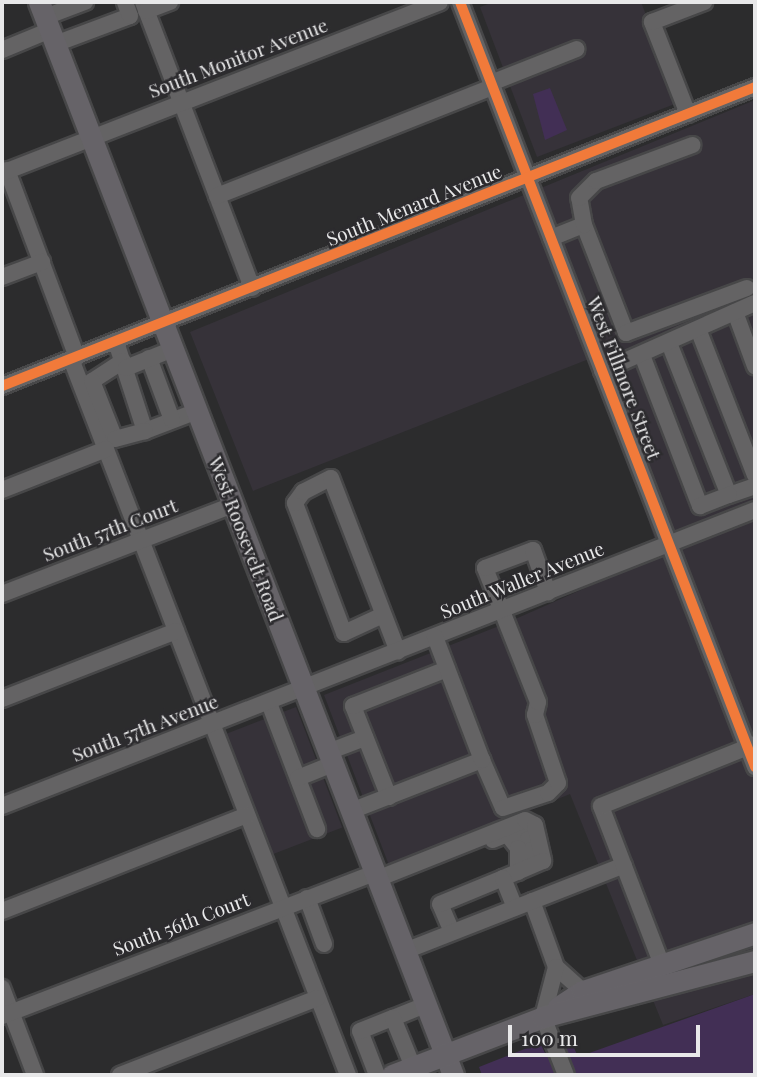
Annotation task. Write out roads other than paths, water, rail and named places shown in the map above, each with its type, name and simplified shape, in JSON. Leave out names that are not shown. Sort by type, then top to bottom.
[{"type":"main road","name":"West Roosevelt Road","points":[[47,23],[453,1075]]},
{"type":"main road","points":[[728,942],[755,928]]},
{"type":"main road","points":[[543,1017],[583,991],[755,933]]},
{"type":"main road","points":[[404,1072],[543,1017],[755,961]]},
{"type":"main road","points":[[700,976],[755,978]]},
{"type":"street","points":[[2,50],[85,2]]},
{"type":"street","points":[[47,23],[130,16],[125,2]]},
{"type":"street","points":[[170,2],[145,6],[252,288]]},
{"type":"street","name":"South Monitor Avenue","points":[[3,172],[440,2]]},
{"type":"street","name":"West Fillmore Street","points":[[460,2],[669,544],[752,746],[755,767]]},
{"type":"street","points":[[688,114],[652,22],[704,2]]},
{"type":"street","points":[[217,195],[577,49]]},
{"type":"street","name":"South Menard Avenue","points":[[2,386],[755,87]]},
{"type":"street","points":[[692,145],[596,181],[579,198],[584,225],[626,333],[747,288]]},
{"type":"street","points":[[3,172],[42,262],[106,449],[348,1075]]},
{"type":"street","points":[[551,238],[584,225]]},
{"type":"street","points":[[2,278],[42,262]]},
{"type":"street","points":[[603,371],[755,303]]},
{"type":"street","points":[[735,313],[755,366]]},
{"type":"street","points":[[698,329],[755,475]]},
{"type":"street","points":[[116,342],[145,431]]},
{"type":"street","points":[[668,343],[729,495]]},
{"type":"street","points":[[173,349],[124,364],[92,381],[115,439],[145,431],[197,411]]},
{"type":"street","points":[[642,355],[700,506],[755,486]]},
{"type":"street","points":[[149,358],[172,420]]},
{"type":"street","points":[[2,490],[106,449]]},
{"type":"street","points":[[383,615],[344,633],[295,503],[303,492],[331,478],[398,652]]},
{"type":"street","name":"South 57th Court","points":[[2,594],[233,505]]},
{"type":"street","name":"South Waller Avenue","points":[[304,689],[755,510]]},
{"type":"street","points":[[435,637],[503,808],[548,793],[558,783],[535,715],[538,702],[485,568],[533,550],[548,592]]},
{"type":"street","points":[[2,699],[176,631]]},
{"type":"street","points":[[389,797],[353,706],[447,669]]},
{"type":"street","name":"South 57th Avenue","points":[[2,806],[304,689]]},
{"type":"street","points":[[269,703],[317,829]]},
{"type":"street","points":[[298,778],[365,738]]},
{"type":"street","points":[[662,965],[601,806],[752,746]]},
{"type":"street","points":[[351,811],[482,760]]},
{"type":"street","points":[[2,911],[247,815]]},
{"type":"street","points":[[377,879],[525,820],[535,825],[543,861],[440,904],[452,932]]},
{"type":"street","points":[[377,879],[507,834],[518,848],[511,875],[515,908]]},
{"type":"street","points":[[405,951],[624,865]]},
{"type":"street","name":"South 56th Court","points":[[6,1014],[307,898],[377,879]]},
{"type":"street","points":[[307,898],[324,944]]},
{"type":"street","points":[[532,901],[556,967],[583,991]]},
{"type":"street","points":[[556,967],[543,1017],[566,1075]]},
{"type":"street","points":[[2,988],[6,1014],[35,1075]]},
{"type":"street","points":[[120,1075],[318,998]]},
{"type":"street","points":[[377,1075],[360,1031],[426,1005]]},
{"type":"street","points":[[393,1018],[404,1072]]}]
